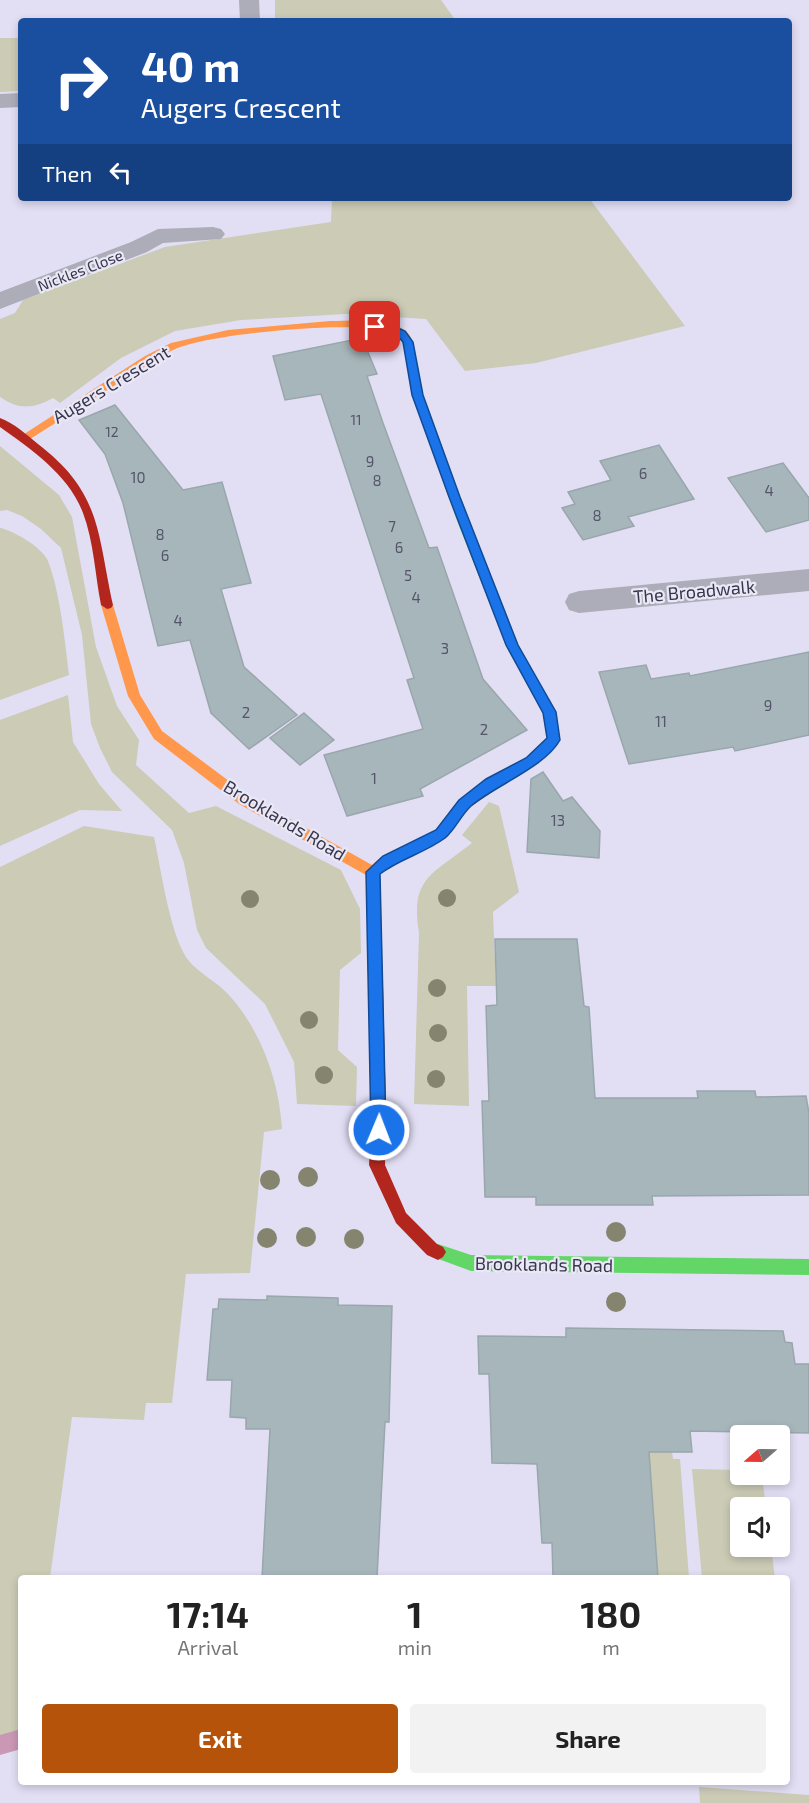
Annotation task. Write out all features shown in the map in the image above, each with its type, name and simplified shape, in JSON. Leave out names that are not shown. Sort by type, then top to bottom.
[{"type":"street","points":[[249,0],[250,18]]},
{"type":"street","points":[[0,101],[18,100]]},
{"type":"street","points":[[147,212],[158,236]]},
{"type":"street","name":"Nickles Close","points":[[0,301],[139,247],[158,236],[213,234]]},
{"type":"street","name":"Augers Crescent","points":[[23,438],[139,365],[183,342],[232,332],[328,324],[391,328],[402,333],[408,342],[418,395],[462,518],[512,645],[550,712],[554,740],[530,762],[491,783],[464,804],[441,834],[387,860],[373,872]]},
{"type":"street","name":"Brooklands Road","points":[[0,422],[23,438],[72,483],[89,513],[106,603],[119,652],[134,696],[158,735],[244,800],[373,872],[380,1112],[377,1165],[401,1218],[432,1250],[471,1263],[809,1267]]},
{"type":"street","name":"The Broadwalk","points":[[579,602],[809,580]]},
{"type":"green space","points":[[275,0],[441,0],[454,18],[275,18]]},
{"type":"green space","points":[[0,38],[18,38],[18,91],[0,92]]},
{"type":"green space","points":[[332,201],[591,201],[685,326],[536,363],[465,371],[426,319],[346,314],[241,320],[175,331],[121,358],[60,403],[53,398],[32,406],[20,406],[0,397],[0,319],[15,313],[23,300],[165,247],[331,222]]},
{"type":"green space","points":[[0,446],[59,495],[72,517],[96,647],[117,706],[139,740],[136,765],[189,813],[216,806],[341,870],[360,909],[361,953],[340,970],[338,1050],[357,1067],[356,1106],[297,1104],[294,1062],[265,1004],[206,948],[197,930],[184,863],[172,830],[112,772],[91,724],[82,635],[61,548],[41,529],[22,516],[7,510],[0,511]]},
{"type":"green space","points":[[0,528],[27,540],[48,561],[59,602],[69,675],[0,700]]},
{"type":"green space","points":[[68,695],[73,742],[99,784],[122,811],[80,810],[0,846],[0,720]]},
{"type":"green space","points":[[489,802],[499,806],[519,892],[493,912],[496,986],[467,986],[469,1106],[414,1104],[418,900],[421,888],[427,879],[472,843],[462,835]]},
{"type":"green space","points":[[84,826],[154,837],[171,920],[182,950],[193,966],[228,994],[250,1023],[272,1074],[282,1129],[264,1132],[250,1273],[186,1274],[172,1403],[146,1403],[144,1420],[72,1417],[50,1575],[18,1575],[18,1746],[0,1751],[0,867]]},
{"type":"green space","points":[[649,1452],[672,1452],[673,1459],[680,1459],[689,1575],[658,1575]]},
{"type":"green space","points":[[692,1469],[730,1470],[730,1485],[763,1485],[765,1497],[730,1497],[730,1557],[772,1557],[775,1575],[702,1575]]},
{"type":"green space","points":[[699,1787],[809,1795],[809,1803],[700,1803]]},
{"type":"building","points":[[362,338],[377,374],[367,376],[383,423],[429,548],[437,547],[483,679],[527,730],[420,789],[423,796],[347,816],[324,755],[423,729],[407,680],[414,678],[321,394],[285,400],[273,356]]},
{"type":"building","points":[[115,405],[183,490],[222,482],[251,583],[221,589],[244,667],[297,715],[249,749],[211,713],[190,640],[158,646],[123,503],[105,454],[79,420]]},
{"type":"building","points":[[659,445],[694,499],[628,517],[634,526],[583,540],[562,508],[575,504],[568,492],[611,480],[600,461]]},
{"type":"building","points":[[783,463],[809,498],[809,520],[766,532],[728,478]]},
{"type":"building","points":[[809,652],[809,735],[735,751],[733,747],[629,764],[599,672],[646,665],[651,679],[689,673],[690,676]]},
{"type":"building","points":[[304,713],[334,740],[300,765],[270,738]]},
{"type":"building","points":[[543,772],[563,801],[572,797],[600,831],[599,858],[527,852],[531,779]]},
{"type":"building","points":[[495,939],[577,939],[584,1006],[589,1007],[595,1098],[698,1098],[697,1091],[755,1091],[756,1097],[806,1096],[809,1113],[809,1195],[652,1196],[653,1205],[536,1205],[536,1197],[485,1197],[482,1101],[489,1101],[486,1006],[497,1005]]},
{"type":"building","points":[[267,1296],[338,1298],[338,1305],[392,1306],[389,1422],[385,1422],[377,1575],[262,1575],[270,1429],[246,1429],[246,1418],[230,1417],[232,1380],[207,1380],[213,1309],[218,1309],[219,1299],[267,1300]]},
{"type":"building","points":[[566,1328],[783,1331],[785,1342],[792,1343],[795,1364],[809,1364],[809,1433],[790,1433],[790,1425],[730,1425],[730,1432],[690,1431],[692,1452],[649,1452],[658,1575],[553,1575],[552,1543],[542,1543],[537,1464],[492,1463],[489,1374],[479,1374],[478,1336],[566,1337]]},
{"type":"waterway","points":[[0,1745],[18,1740]]},
{"type":"traffic: fast","points":[[410,353],[418,395],[462,518],[512,645],[550,712],[554,740],[530,762],[507,774]]},
{"type":"traffic: fast","points":[[438,1252],[471,1263],[809,1267]]},
{"type":"traffic: slow","points":[[23,438],[157,353],[175,345],[202,338],[295,326],[361,325],[386,327],[401,333],[406,339],[410,353]]},
{"type":"traffic: slow","points":[[107,605],[134,696],[158,735],[244,800],[373,872],[376,986]]},
{"type":"traffic: slow","points":[[373,872],[387,860],[441,834],[464,804],[507,774]]},
{"type":"traffic: jam","points":[[0,422],[52,462],[75,486],[89,514],[95,536],[107,605]]},
{"type":"traffic: jam","points":[[376,986],[379,1112],[377,1165],[401,1218],[432,1250],[438,1252]]},
{"type":"route","points":[[375,327],[391,328],[402,333],[408,342],[418,395],[455,497],[512,645],[550,712],[554,740],[530,762],[491,783],[464,804],[441,834],[387,860],[373,872],[379,1130]]}]
